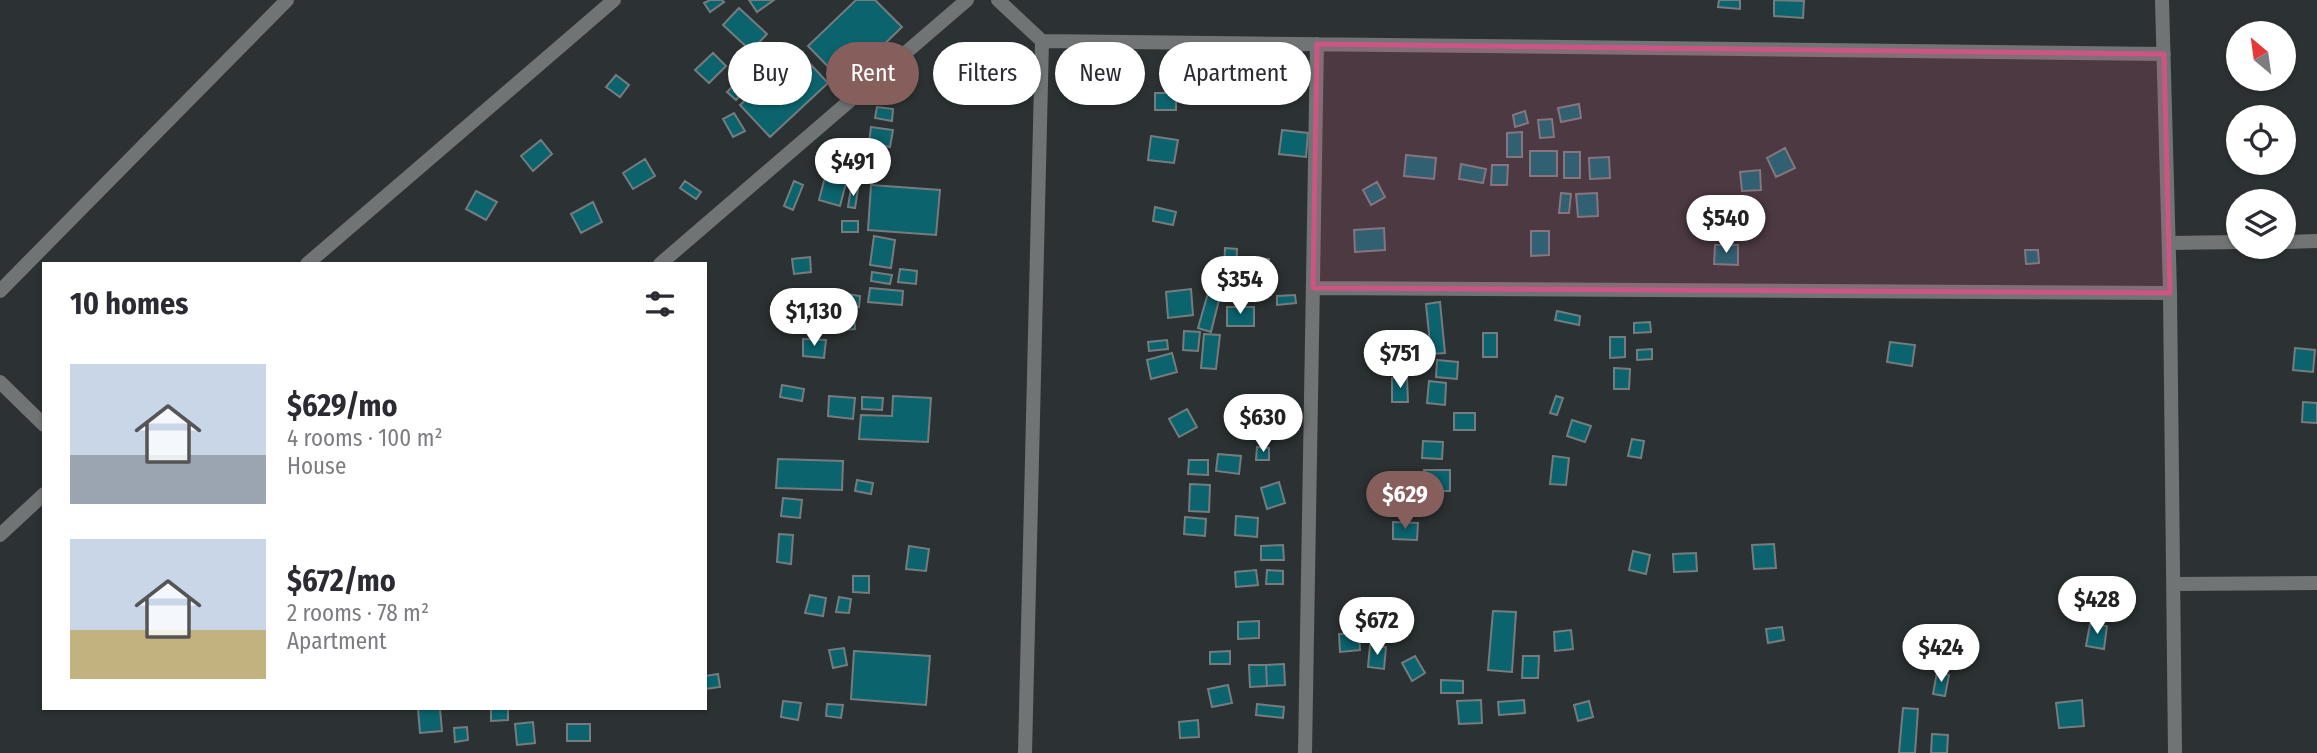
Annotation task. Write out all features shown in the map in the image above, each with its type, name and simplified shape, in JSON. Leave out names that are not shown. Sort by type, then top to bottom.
[{"type":"street","points":[[0,291],[287,0]]},
{"type":"street","points":[[309,262],[614,0]]},
{"type":"street","points":[[662,262],[968,0]]},
{"type":"street","points":[[999,0],[1042,41],[2164,54]]},
{"type":"street","points":[[2162,0],[2170,293],[2175,753]]},
{"type":"street","points":[[1026,753],[1042,41]]},
{"type":"street","points":[[1304,753],[1317,44]]},
{"type":"street","points":[[2296,242],[2317,241]]},
{"type":"street","points":[[2169,243],[2226,242]]},
{"type":"street","points":[[1312,288],[2170,293]]},
{"type":"street","points":[[0,382],[42,423]]},
{"type":"street","points":[[0,536],[42,496]]},
{"type":"street","points":[[2174,584],[2317,583]]},
{"type":"highlighted area","points":[[1317,44],[2164,54],[2170,293],[1313,288]]},
{"type":"building","points":[[710,0],[724,2],[710,12],[704,3]]},
{"type":"building","points":[[749,0],[774,0],[757,12]]},
{"type":"building","points":[[856,0],[875,0],[902,27],[886,42],[826,42],[826,64],[812,50],[812,42]]},
{"type":"building","points":[[1719,0],[1740,0],[1740,9],[1718,7]]},
{"type":"building","points":[[1774,0],[1804,1],[1803,18],[1774,16]]},
{"type":"building","points":[[739,8],[767,34],[759,42],[741,42],[723,25]]},
{"type":"building","points":[[713,53],[726,66],[709,83],[695,70]]},
{"type":"building","points":[[812,66],[826,81],[826,85],[812,98]]},
{"type":"building","points":[[616,75],[629,85],[620,97],[606,87]]},
{"type":"building","points":[[1155,93],[1159,93],[1159,105],[1176,105],[1176,110],[1155,110]]},
{"type":"building","points":[[1579,104],[1581,118],[1561,122],[1558,108]]},
{"type":"building","points":[[740,105],[804,105],[770,137]]},
{"type":"building","points":[[877,107],[893,109],[892,121],[875,118]]},
{"type":"building","points":[[1525,111],[1528,123],[1515,127],[1513,115]]},
{"type":"building","points":[[734,113],[745,131],[733,137],[723,119]]},
{"type":"building","points":[[1552,119],[1554,137],[1540,138],[1538,120]]},
{"type":"building","points":[[871,127],[893,130],[890,147],[869,143]]},
{"type":"building","points":[[1282,130],[1308,133],[1306,157],[1279,154]]},
{"type":"building","points":[[1522,132],[1522,157],[1507,157],[1507,133]]},
{"type":"building","points":[[1151,136],[1178,140],[1174,163],[1148,160]]},
{"type":"building","points":[[541,140],[552,154],[533,171],[521,156]]},
{"type":"building","points":[[842,146],[862,146],[861,172],[841,171]]},
{"type":"building","points":[[1785,148],[1795,168],[1776,177],[1767,158]]},
{"type":"building","points":[[1530,151],[1557,151],[1557,176],[1530,176]]},
{"type":"building","points":[[1564,152],[1580,152],[1580,178],[1564,178]]},
{"type":"building","points":[[1406,155],[1436,158],[1434,179],[1404,176]]},
{"type":"building","points":[[1609,157],[1610,178],[1590,179],[1589,158]]},
{"type":"building","points":[[645,159],[655,176],[633,189],[623,173]]},
{"type":"building","points":[[1461,164],[1486,169],[1483,183],[1459,179]]},
{"type":"building","points":[[1492,165],[1508,165],[1507,185],[1491,185]]},
{"type":"building","points":[[1760,170],[1761,190],[1742,191],[1740,172]]},
{"type":"building","points":[[825,177],[846,183],[840,206],[819,200]]},
{"type":"building","points":[[685,181],[701,192],[696,199],[680,188]]},
{"type":"building","points":[[794,181],[803,185],[793,210],[784,206]]},
{"type":"building","points":[[1377,182],[1385,197],[1371,205],[1363,190]]},
{"type":"building","points":[[871,185],[940,190],[936,235],[868,230]]},
{"type":"building","points":[[851,188],[858,189],[855,208],[848,207]]},
{"type":"building","points":[[476,191],[497,202],[486,220],[466,209]]},
{"type":"building","points":[[1561,193],[1571,194],[1569,213],[1559,213]]},
{"type":"building","points":[[1597,193],[1598,216],[1578,217],[1576,194]]},
{"type":"building","points":[[593,202],[602,222],[581,233],[571,214]]},
{"type":"building","points":[[1155,207],[1176,212],[1173,225],[1153,221]]},
{"type":"building","points":[[842,221],[858,221],[858,232],[842,232]]},
{"type":"building","points":[[1384,228],[1385,250],[1355,252],[1354,230]]},
{"type":"building","points":[[1531,231],[1549,231],[1549,255],[1531,256]]},
{"type":"building","points":[[874,236],[895,240],[891,268],[870,265]]},
{"type":"building","points":[[1715,245],[1738,245],[1738,265],[1714,264]]},
{"type":"building","points":[[1225,248],[1237,249],[1235,295],[1223,294]]},
{"type":"building","points":[[2025,250],[2038,250],[2039,263],[2026,264]]},
{"type":"building","points":[[810,257],[811,272],[794,274],[792,259]]},
{"type":"building","points":[[1250,258],[1269,259],[1269,272],[1249,271]]},
{"type":"building","points":[[900,269],[917,271],[916,284],[898,282]]},
{"type":"building","points":[[872,272],[892,275],[890,284],[871,281]]},
{"type":"building","points":[[870,288],[903,291],[902,305],[868,302]]},
{"type":"building","points":[[1191,289],[1193,315],[1168,318],[1166,292]]},
{"type":"building","points":[[841,293],[860,296],[859,307],[839,304]]},
{"type":"building","points":[[1208,293],[1220,296],[1211,332],[1198,328]]},
{"type":"building","points":[[1295,295],[1296,303],[1277,305],[1277,296]]},
{"type":"building","points":[[1440,302],[1445,353],[1431,354],[1426,304]]},
{"type":"building","points":[[1227,307],[1254,307],[1254,326],[1227,326]]},
{"type":"building","points":[[1557,311],[1580,316],[1579,325],[1555,320]]},
{"type":"building","points":[[840,312],[854,312],[855,329],[840,330]]},
{"type":"building","points":[[1650,322],[1651,332],[1634,333],[1634,323]]},
{"type":"building","points":[[1184,331],[1200,332],[1198,351],[1183,350]]},
{"type":"building","points":[[1483,333],[1497,333],[1497,357],[1483,357]]},
{"type":"building","points":[[1204,334],[1220,335],[1216,369],[1201,368]]},
{"type":"building","points":[[1610,337],[1625,337],[1625,357],[1610,358]]},
{"type":"building","points":[[803,339],[826,340],[824,358],[803,356]]},
{"type":"building","points":[[1167,340],[1168,349],[1149,351],[1148,342]]},
{"type":"building","points":[[1890,342],[1915,345],[1912,366],[1887,362]]},
{"type":"building","points":[[2295,348],[2315,350],[2313,372],[2293,370]]},
{"type":"building","points":[[1652,349],[1652,359],[1637,360],[1637,350]]},
{"type":"building","points":[[1172,353],[1177,372],[1151,379],[1147,360]]},
{"type":"building","points":[[1437,360],[1458,362],[1457,379],[1436,377]]},
{"type":"building","points":[[1614,368],[1630,369],[1629,389],[1614,389]]},
{"type":"building","points":[[1392,378],[1407,378],[1408,402],[1392,402]]},
{"type":"building","points":[[1429,381],[1446,383],[1445,405],[1427,403]]},
{"type":"building","points":[[782,385],[804,389],[802,401],[780,397]]},
{"type":"building","points":[[829,396],[855,398],[853,419],[828,416]]},
{"type":"building","points":[[893,396],[931,398],[928,442],[859,439],[861,415],[892,416]]},
{"type":"building","points":[[1556,396],[1563,398],[1557,415],[1550,413]]},
{"type":"building","points":[[862,397],[883,398],[882,410],[862,409]]},
{"type":"building","points":[[2303,402],[2317,403],[2317,423],[2302,422]]},
{"type":"building","points":[[1275,404],[1297,406],[1295,423],[1273,420]]},
{"type":"building","points":[[1187,409],[1197,427],[1179,437],[1169,419]]},
{"type":"building","points":[[1247,413],[1268,414],[1268,434],[1246,433]]},
{"type":"building","points":[[1454,413],[1475,413],[1475,430],[1454,430]]},
{"type":"building","points":[[1572,420],[1591,426],[1585,442],[1567,436]]},
{"type":"building","points":[[1632,439],[1644,441],[1641,458],[1628,456]]},
{"type":"building","points":[[1423,441],[1443,442],[1442,459],[1422,458]]},
{"type":"building","points":[[1257,447],[1269,448],[1269,460],[1256,460]]},
{"type":"building","points":[[1218,454],[1241,456],[1239,474],[1216,471]]},
{"type":"building","points":[[1553,456],[1569,458],[1566,485],[1550,484]]},
{"type":"building","points":[[778,459],[843,461],[842,490],[776,488]]},
{"type":"building","points":[[1189,460],[1208,460],[1208,475],[1188,474]]},
{"type":"building","points":[[1424,470],[1450,470],[1450,491],[1423,491]]},
{"type":"building","points":[[1397,478],[1410,478],[1409,490],[1396,489]]},
{"type":"building","points":[[857,480],[873,483],[871,494],[855,491]]},
{"type":"building","points":[[1279,482],[1285,503],[1267,509],[1261,488]]},
{"type":"building","points":[[1190,484],[1210,485],[1209,512],[1189,511]]},
{"type":"building","points":[[783,498],[802,500],[800,518],[781,516]]},
{"type":"building","points":[[1236,516],[1258,518],[1257,537],[1235,535]]},
{"type":"building","points":[[1185,517],[1206,519],[1205,536],[1184,534]]},
{"type":"building","points":[[1393,522],[1418,523],[1417,540],[1393,539]]},
{"type":"building","points":[[779,534],[793,535],[791,564],[777,562]]},
{"type":"building","points":[[1774,544],[1776,568],[1754,569],[1752,545]]},
{"type":"building","points":[[1283,545],[1284,560],[1261,560],[1261,546]]},
{"type":"building","points":[[909,546],[929,549],[926,571],[906,569]]},
{"type":"building","points":[[1633,551],[1650,555],[1646,574],[1629,570]]},
{"type":"building","points":[[1696,553],[1697,571],[1674,572],[1673,554]]},
{"type":"building","points":[[1256,570],[1258,585],[1236,587],[1235,572]]},
{"type":"building","points":[[1267,570],[1283,571],[1283,584],[1266,584]]},
{"type":"building","points":[[853,576],[869,576],[869,593],[853,592]]},
{"type":"building","points":[[810,595],[826,598],[823,616],[805,613]]},
{"type":"building","points":[[839,597],[851,599],[849,613],[836,612]]},
{"type":"building","points":[[1493,611],[1516,612],[1512,672],[1488,670]]},
{"type":"building","points":[[1259,621],[1259,638],[1238,639],[1238,622]]},
{"type":"building","points":[[2090,624],[2107,626],[2104,649],[2086,646]]},
{"type":"building","points":[[1782,627],[1784,640],[1768,643],[1766,629]]},
{"type":"building","points":[[1571,630],[1573,649],[1555,651],[1554,632]]},
{"type":"building","points":[[1359,633],[1360,650],[1340,652],[1339,634]]},
{"type":"building","points":[[1370,645],[1386,647],[1384,669],[1368,667]]},
{"type":"building","points":[[844,648],[847,665],[833,668],[829,650]]},
{"type":"building","points":[[854,651],[930,656],[926,705],[851,699]]},
{"type":"building","points":[[1230,651],[1230,664],[1210,664],[1210,652]]},
{"type":"building","points":[[1415,656],[1425,673],[1412,681],[1402,663]]},
{"type":"building","points":[[1523,656],[1539,656],[1538,678],[1522,678]]},
{"type":"building","points":[[1284,664],[1285,685],[1267,686],[1266,665]]},
{"type":"building","points":[[1249,665],[1266,665],[1267,686],[1250,687]]},
{"type":"building","points":[[1937,672],[1949,675],[1945,696],[1933,694]]},
{"type":"building","points":[[718,674],[720,687],[707,689],[707,676]]},
{"type":"building","points":[[1441,680],[1463,681],[1463,693],[1441,693]]},
{"type":"building","points":[[1228,685],[1232,703],[1212,707],[1208,689]]},
{"type":"building","points":[[1481,700],[1482,723],[1459,724],[1457,701]]},
{"type":"building","points":[[1524,700],[1525,713],[1499,715],[1498,702]]},
{"type":"building","points":[[2082,700],[2084,726],[2059,728],[2056,703]]},
{"type":"building","points":[[783,701],[801,703],[798,720],[781,717]]},
{"type":"building","points":[[1589,701],[1593,717],[1578,721],[1574,705]]},
{"type":"building","points":[[827,704],[843,705],[841,718],[826,716]]},
{"type":"building","points":[[1257,704],[1284,707],[1283,718],[1256,715]]},
{"type":"building","points":[[1903,708],[1918,709],[1915,753],[1899,753]]},
{"type":"building","points":[[418,710],[440,710],[442,731],[420,733]]},
{"type":"building","points":[[491,710],[508,710],[508,720],[491,721]]},
{"type":"building","points":[[1198,720],[1199,737],[1180,738],[1179,722]]},
{"type":"building","points":[[533,722],[535,743],[517,745],[515,724]]},
{"type":"building","points":[[567,724],[590,724],[590,741],[567,741]]},
{"type":"building","points":[[467,727],[468,740],[455,742],[454,728]]},
{"type":"building","points":[[1932,734],[1948,735],[1947,753],[1931,753]]}]
